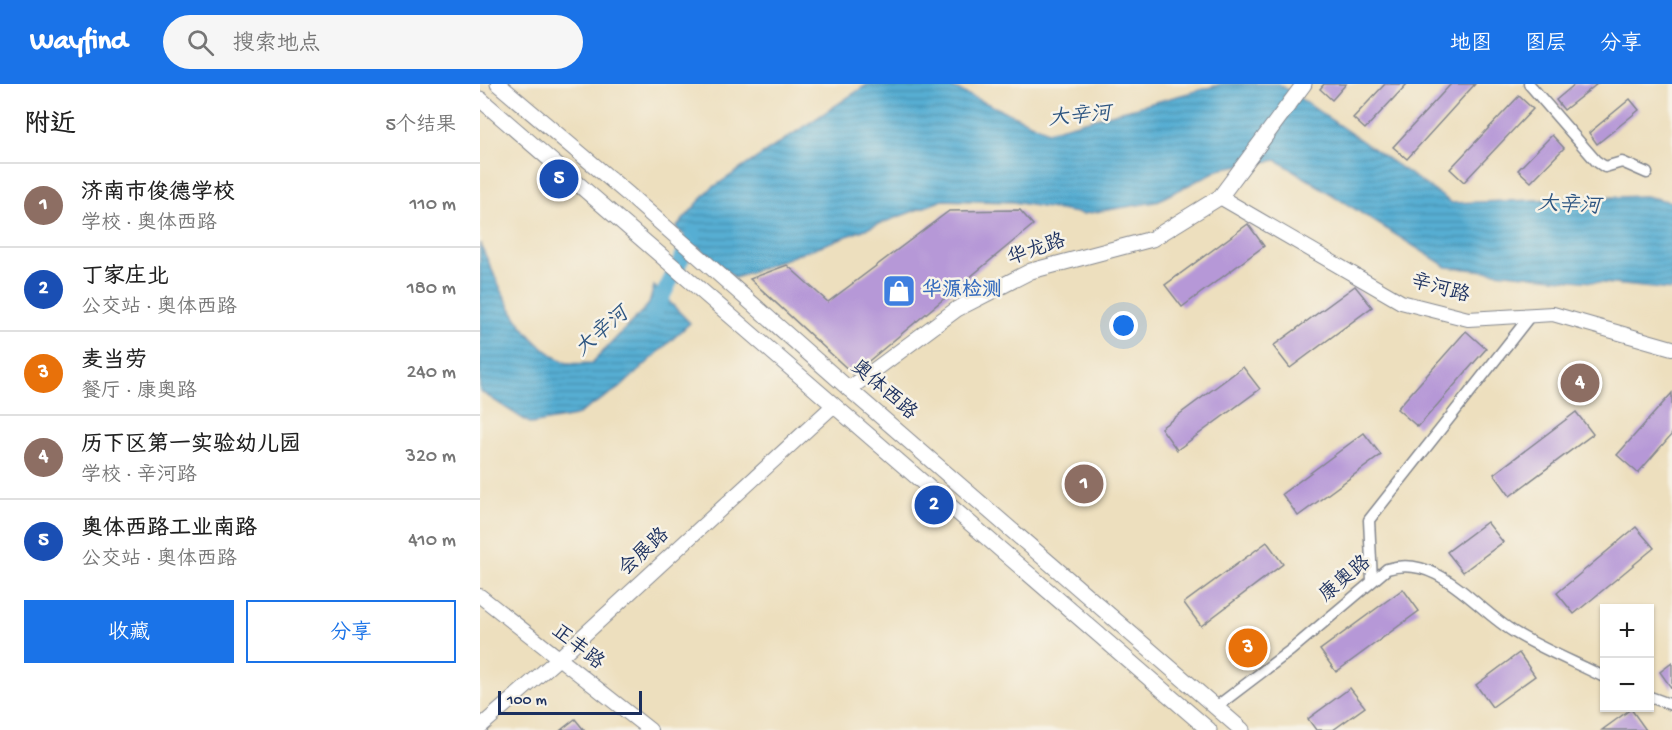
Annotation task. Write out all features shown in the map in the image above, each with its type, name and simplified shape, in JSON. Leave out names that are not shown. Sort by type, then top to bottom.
[{"type":"main road","name":"奥体西路","points":[[498,84],[1242,730]]},
{"type":"main road","points":[[1220,197],[1304,84]]},
{"type":"main road","points":[[480,99],[655,253],[1209,730]]},
{"type":"main road","name":"华龙路","points":[[849,390],[957,309],[1031,271],[1152,239],[1220,197]]},
{"type":"street","points":[[1529,84],[1596,161],[1605,167],[1622,162],[1647,173]]},
{"type":"street","name":"辛河路","points":[[1220,197],[1401,302],[1468,320],[1553,314],[1566,316],[1672,348]]},
{"type":"street","points":[[1372,581],[1369,520],[1530,316]]},
{"type":"street","points":[[834,405],[849,390]]},
{"type":"street","name":"会展路","points":[[480,727],[559,658],[834,405]]},
{"type":"street","name":"康奥路","points":[[1216,707],[1291,651],[1387,568],[1401,564],[1433,571],[1512,631],[1600,675]]},
{"type":"street","name":"正丰路","points":[[480,596],[651,730]]},
{"type":"street","points":[[1654,698],[1672,705]]},
{"type":"water","points":[[868,84],[944,84],[1048,131],[1222,84],[1279,84],[1452,203],[1645,196],[1672,202],[1672,290],[1447,267],[1277,160],[1222,168],[1155,202],[1083,214],[1013,202],[943,200],[735,278],[676,228],[709,190]]},
{"type":"water","points":[[480,243],[503,294],[522,326],[548,352],[565,362],[592,363],[649,304],[654,286],[690,323],[621,387],[575,416],[531,424],[480,391]]},
{"type":"building","points":[[1324,84],[1346,84],[1332,100],[1320,89]]},
{"type":"building","points":[[1385,84],[1407,84],[1365,129],[1353,118]]},
{"type":"building","points":[[1451,84],[1475,84],[1407,159],[1393,147]]},
{"type":"building","points":[[1575,84],[1597,84],[1564,110],[1556,100]]},
{"type":"building","points":[[1519,96],[1533,109],[1464,182],[1450,169]]},
{"type":"building","points":[[1630,99],[1639,110],[1597,144],[1589,133]]},
{"type":"building","points":[[1552,135],[1564,148],[1531,182],[1518,170]]},
{"type":"building","name":"华源检测","points":[[1020,210],[1033,225],[853,374],[750,279],[787,265],[828,302],[949,211]]},
{"type":"building","points":[[1248,224],[1264,246],[1182,307],[1165,285]]},
{"type":"building","points":[[1355,286],[1372,307],[1290,368],[1273,346]]},
{"type":"building","points":[[1466,331],[1486,349],[1418,427],[1397,409]]},
{"type":"building","points":[[1243,367],[1260,389],[1177,450],[1161,428]]},
{"type":"building","points":[[1672,393],[1672,434],[1638,473],[1617,455]]},
{"type":"building","points":[[1576,412],[1593,434],[1510,496],[1494,474]]},
{"type":"building","points":[[1364,433],[1381,455],[1298,516],[1282,494]]},
{"type":"building","points":[[1487,522],[1503,542],[1463,572],[1447,552]]},
{"type":"building","points":[[1636,527],[1654,548],[1574,614],[1557,593]]},
{"type":"building","points":[[1267,542],[1283,564],[1201,626],[1184,603]]},
{"type":"building","points":[[1403,589],[1419,611],[1336,672],[1320,650]]},
{"type":"building","points":[[1519,653],[1535,676],[1492,707],[1476,685]]},
{"type":"building","points":[[1672,663],[1672,689],[1660,672]]},
{"type":"building","points":[[1350,688],[1365,707],[1333,730],[1316,730],[1308,719]]},
{"type":"building","points":[[1627,712],[1633,712],[1646,730],[1602,730]]},
{"type":"building","points":[[575,719],[584,730],[561,730]]},
{"type":"waterway","name":"大辛河","points":[[653,315],[694,234]]},
{"type":"place","name":"奥体西路工业南路","points":[[559,179]]},
{"type":"place","name":"华源检测","points":[[899,291]]},
{"type":"place","name":"历下区第一实验幼儿园","points":[[1580,383]]},
{"type":"place","name":"济南市俊德学校","points":[[1084,484]]},
{"type":"place","name":"丁家庄北","points":[[934,505]]},
{"type":"place","name":"麦当劳","points":[[1248,648]]}]
